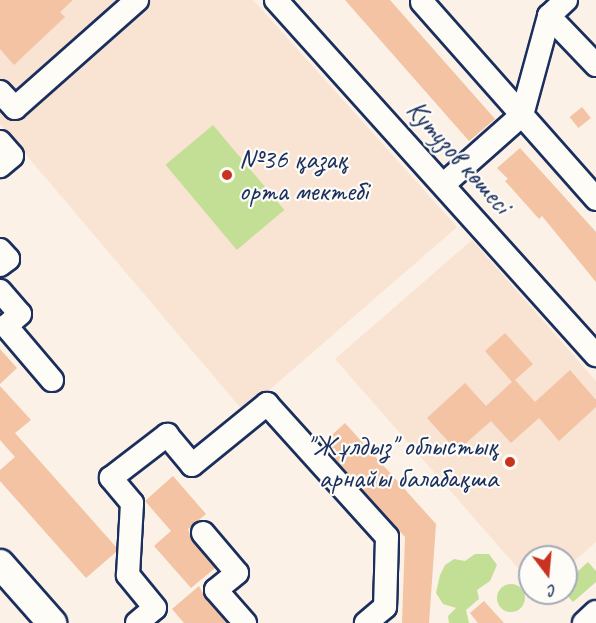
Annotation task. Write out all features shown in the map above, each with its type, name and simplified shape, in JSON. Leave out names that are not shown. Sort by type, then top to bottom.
[{"type":"main road","points":[[0,564],[52,623]]},
{"type":"street","points":[[0,92],[15,108],[137,0]]},
{"type":"street","name":"Кутузов көшесі","points":[[276,0],[592,342]]},
{"type":"street","points":[[444,184],[522,115],[549,16],[566,0]]},
{"type":"street","points":[[422,2],[596,199]]},
{"type":"street","points":[[549,16],[596,65]]},
{"type":"street","points":[[0,142],[12,156],[0,166]]},
{"type":"street","points":[[0,250],[8,259],[0,265]]},
{"type":"street","points":[[0,291],[20,314],[6,326],[52,380]]},
{"type":"street","points":[[136,623],[155,608],[128,575],[132,503],[111,478],[166,435],[192,465],[267,404],[387,537],[385,607],[366,623]]},
{"type":"street","points":[[203,533],[237,573],[216,590],[245,623]]},
{"type":"street","points":[[584,623],[596,612]]},
{"type":"shaded area","name":"№36 қазақ орта мектебі","points":[[0,0],[253,0],[457,227],[244,412],[0,124]]},
{"type":"shaded area","name":"\"Жұлдыз\" облыстық арнайы балабақша","points":[[472,240],[596,381],[596,542],[578,558],[578,545],[518,545],[518,568],[335,359]]},
{"type":"green space","points":[[213,125],[284,210],[237,250],[166,165]]},
{"type":"green space","points":[[475,554],[489,554],[497,565],[490,581],[477,590],[479,599],[466,610],[469,623],[449,623],[448,616],[456,608],[443,604],[436,593],[440,575],[445,565],[454,559],[465,561]]},
{"type":"green space","points":[[588,562],[596,571],[596,582],[578,598],[578,571]]},
{"type":"green space","points":[[511,584],[518,587],[518,605],[522,605],[521,608],[511,612],[501,608],[497,598],[501,588]]},
{"type":"building","points":[[0,0],[73,0],[60,12],[65,17],[14,65],[0,49]]},
{"type":"building","points":[[345,0],[390,0],[495,119],[469,141]]},
{"type":"building","points":[[582,107],[591,118],[578,128],[570,117]]},
{"type":"building","points":[[520,148],[596,232],[596,282],[542,216],[539,219],[505,181],[508,179],[497,168]]},
{"type":"building","points":[[505,333],[533,364],[515,380],[535,402],[570,370],[596,400],[596,407],[559,441],[539,418],[511,443],[491,421],[457,451],[427,418],[465,383],[486,406],[512,382],[485,351]]},
{"type":"building","points":[[0,349],[17,368],[0,384]]},
{"type":"building","points":[[0,386],[31,420],[15,433],[116,547],[116,552],[86,578],[0,481],[0,470],[15,457],[0,440]]},
{"type":"building","points":[[345,423],[436,524],[429,623],[402,623],[405,537],[322,444]]},
{"type":"building","points":[[173,476],[206,514],[188,529],[193,542],[215,568],[191,588],[154,546],[171,531],[145,501]]},
{"type":"building","points":[[199,586],[206,599],[227,623],[184,623],[172,609]]},
{"type":"building","points":[[484,601],[504,623],[478,623],[470,613]]},
{"type":"place","name":"№36 қазақ орта мектебі","points":[[227,175]]},
{"type":"place","name":"\"Жұлдыз\" облыстық арнайы балабақша","points":[[510,462]]}]
